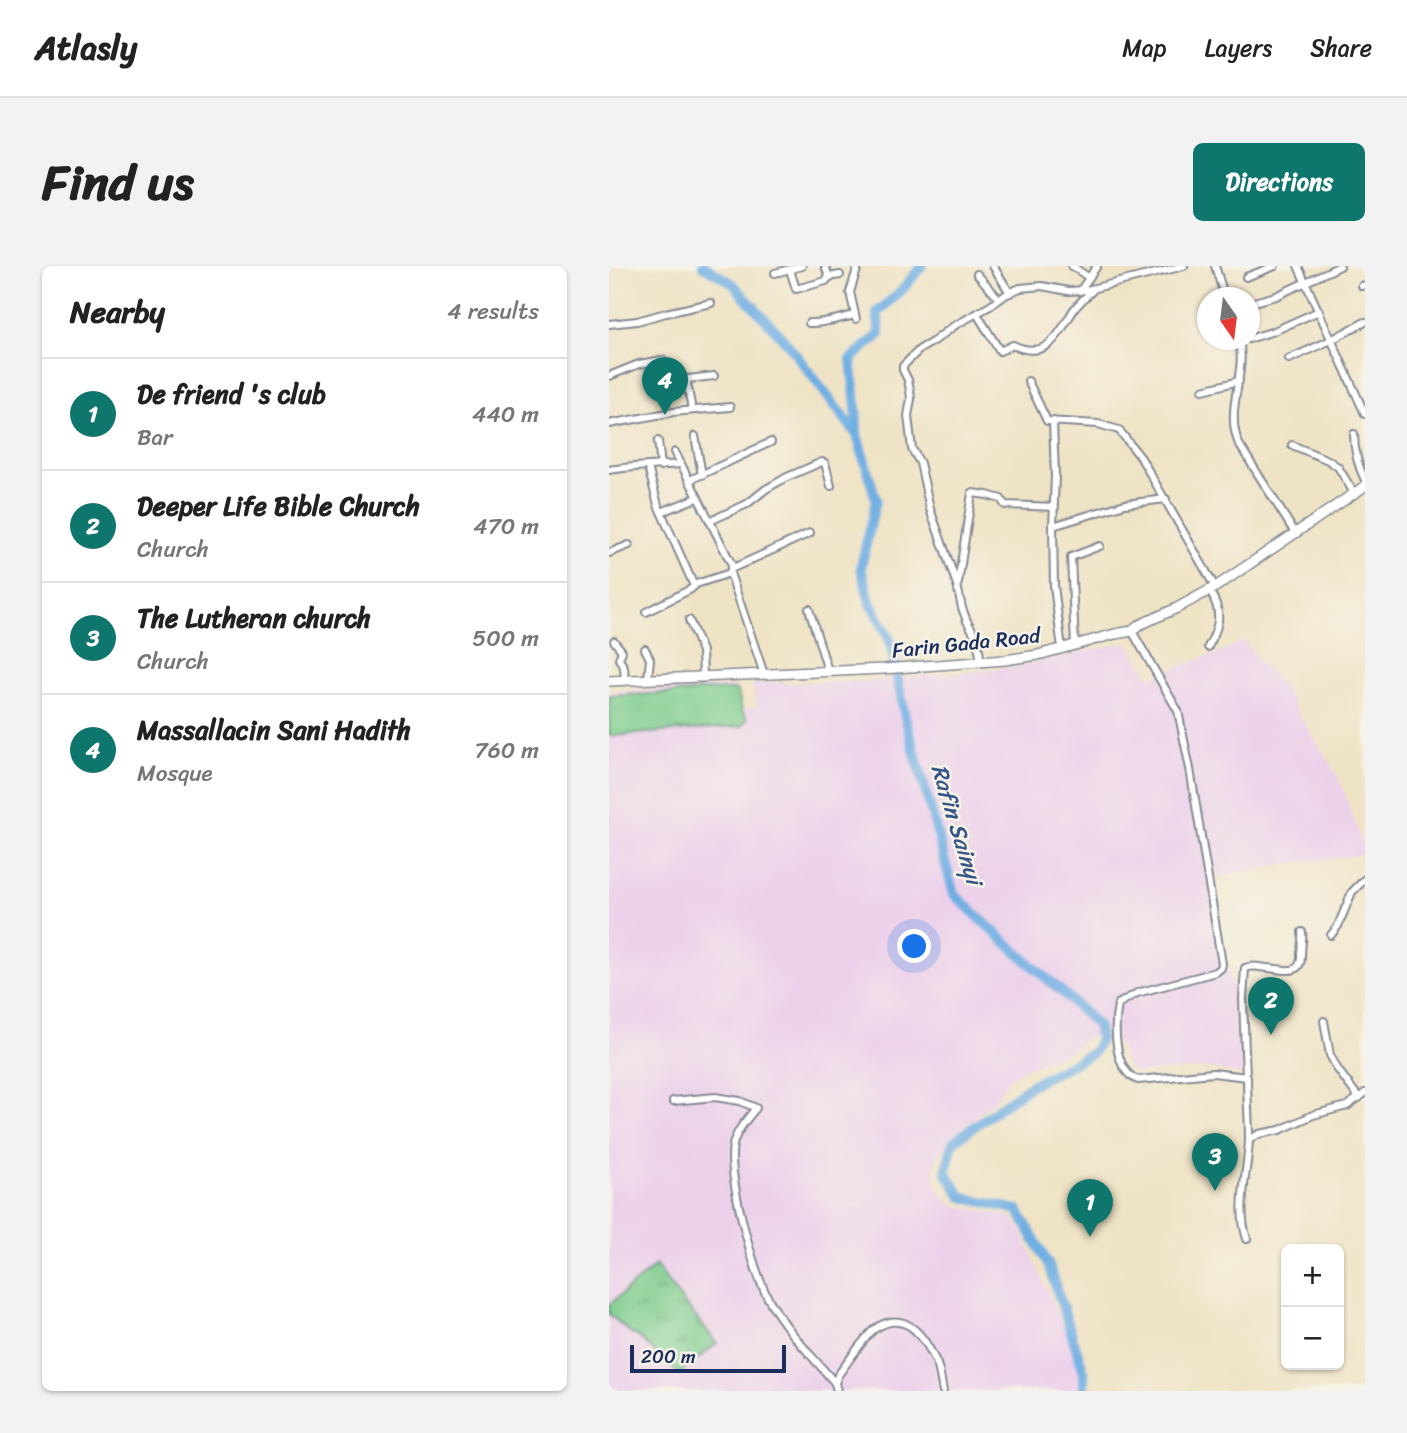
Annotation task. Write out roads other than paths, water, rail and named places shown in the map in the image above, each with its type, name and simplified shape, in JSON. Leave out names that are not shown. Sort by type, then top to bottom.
[{"type":"main road","name":"Farin Gada Road","points":[[609,681],[981,663],[1022,658],[1075,646],[1132,631],[1137,626],[1177,608],[1212,588],[1365,486]]},
{"type":"street","points":[[775,273],[802,266]]},
{"type":"street","points":[[825,266],[829,277]]},
{"type":"street","points":[[809,324],[855,317],[850,292],[858,266]]},
{"type":"street","points":[[993,266],[1010,293]]},
{"type":"street","points":[[1072,266],[1088,277]]},
{"type":"street","points":[[1080,291],[1097,266]]},
{"type":"street","points":[[981,663],[975,635],[962,608],[957,585],[930,509],[919,463],[912,449],[908,416],[910,390],[903,368],[907,360],[964,319],[1010,293],[1031,286],[1080,291],[1160,269],[1184,266]]},
{"type":"street","points":[[1215,266],[1222,287]]},
{"type":"street","points":[[1246,277],[1275,266]]},
{"type":"street","points":[[1298,266],[1365,414]]},
{"type":"street","points":[[1260,300],[1276,296],[1339,266]]},
{"type":"street","points":[[790,270],[796,289],[840,275]]},
{"type":"street","points":[[977,274],[999,299]]},
{"type":"street","points":[[977,314],[1000,351],[1013,345],[1029,349],[1040,348],[1051,344],[1074,310],[1094,288]]},
{"type":"street","points":[[609,324],[637,321],[712,303]]},
{"type":"street","points":[[1260,335],[1319,311]]},
{"type":"street","points":[[1289,359],[1331,341],[1365,322]]},
{"type":"street","points":[[1240,350],[1242,360],[1233,413],[1234,434],[1295,533]]},
{"type":"street","points":[[609,376],[639,364],[663,360]]},
{"type":"street","points":[[692,410],[688,379],[715,376]]},
{"type":"street","points":[[1028,381],[1047,421],[1098,424],[1119,430],[1141,458],[1166,499],[1217,602],[1219,617],[1208,647]]},
{"type":"street","points":[[1203,390],[1239,381]]},
{"type":"street","points":[[609,424],[692,410],[730,407]]},
{"type":"street","points":[[1053,421],[1054,586],[1062,649]]},
{"type":"street","points":[[1354,434],[1354,451],[1365,480]]},
{"type":"street","points":[[695,436],[702,475]]},
{"type":"street","points":[[658,441],[661,466]]},
{"type":"street","points":[[690,480],[771,442]]},
{"type":"street","points":[[1292,445],[1338,467],[1354,493]]},
{"type":"street","points":[[675,452],[732,565],[731,571],[764,674]]},
{"type":"street","points":[[710,521],[747,504],[766,489],[822,461],[825,463],[831,486]]},
{"type":"street","points":[[609,470],[681,464]]},
{"type":"street","points":[[648,467],[661,512],[694,586]]},
{"type":"street","points":[[957,585],[972,493],[1001,499],[1005,505],[1055,507]]},
{"type":"street","points":[[661,512],[697,498]]},
{"type":"street","points":[[1053,526],[1125,504],[1166,499]]},
{"type":"street","points":[[646,612],[696,584],[731,571],[810,533]]},
{"type":"street","points":[[609,553],[629,545]]},
{"type":"street","points":[[1075,646],[1071,557],[1100,546]]},
{"type":"street","points":[[809,609],[828,671]]},
{"type":"street","points":[[689,620],[702,651],[703,677]]},
{"type":"street","points":[[1132,631],[1178,711],[1222,964],[1216,972],[1137,993],[1118,1004],[1117,1048],[1124,1069],[1138,1080],[1213,1073],[1246,1077]]},
{"type":"street","points":[[614,641],[622,651],[619,659],[624,667],[625,680]]},
{"type":"street","points":[[645,649],[650,659],[648,679]]},
{"type":"street","points":[[1331,935],[1338,926],[1352,892],[1365,879]]},
{"type":"street","points":[[1248,1239],[1243,1226],[1249,1140],[1243,999],[1245,968],[1254,965],[1288,971],[1299,967],[1302,962],[1303,932]]},
{"type":"street","points":[[1324,1021],[1330,1055],[1359,1098]]},
{"type":"street","points":[[1249,1140],[1313,1115],[1347,1106],[1365,1093]]},
{"type":"street","points":[[673,1101],[715,1097],[740,1101],[756,1108],[738,1131],[733,1144],[733,1154],[738,1199],[760,1281],[789,1329],[835,1383],[837,1391]]},
{"type":"street","points":[[835,1383],[838,1375],[875,1328],[892,1321],[911,1325],[923,1339],[938,1366],[943,1391]]},
{"type":"waterway","name":"Rafin Sainyi","points":[[703,266],[732,283],[787,343],[857,435],[876,500],[861,567],[870,602],[890,640],[905,717],[954,894],[1097,1025],[1100,1040],[1093,1053],[1031,1085],[953,1142],[946,1172],[962,1197],[1018,1210],[1049,1266],[1084,1372],[1084,1391]]},
{"type":"waterway","points":[[857,435],[851,359],[880,334],[877,313],[902,290],[922,266]]},
{"type":"place","name":"Massallacin Sani Hadith","points":[[665,415]]},
{"type":"place","name":"Deeper Life Bible Church","points":[[1271,1035]]},
{"type":"place","name":"The Lutheran church","points":[[1215,1191]]},
{"type":"place","name":"De friend 's club","points":[[1090,1237]]}]
